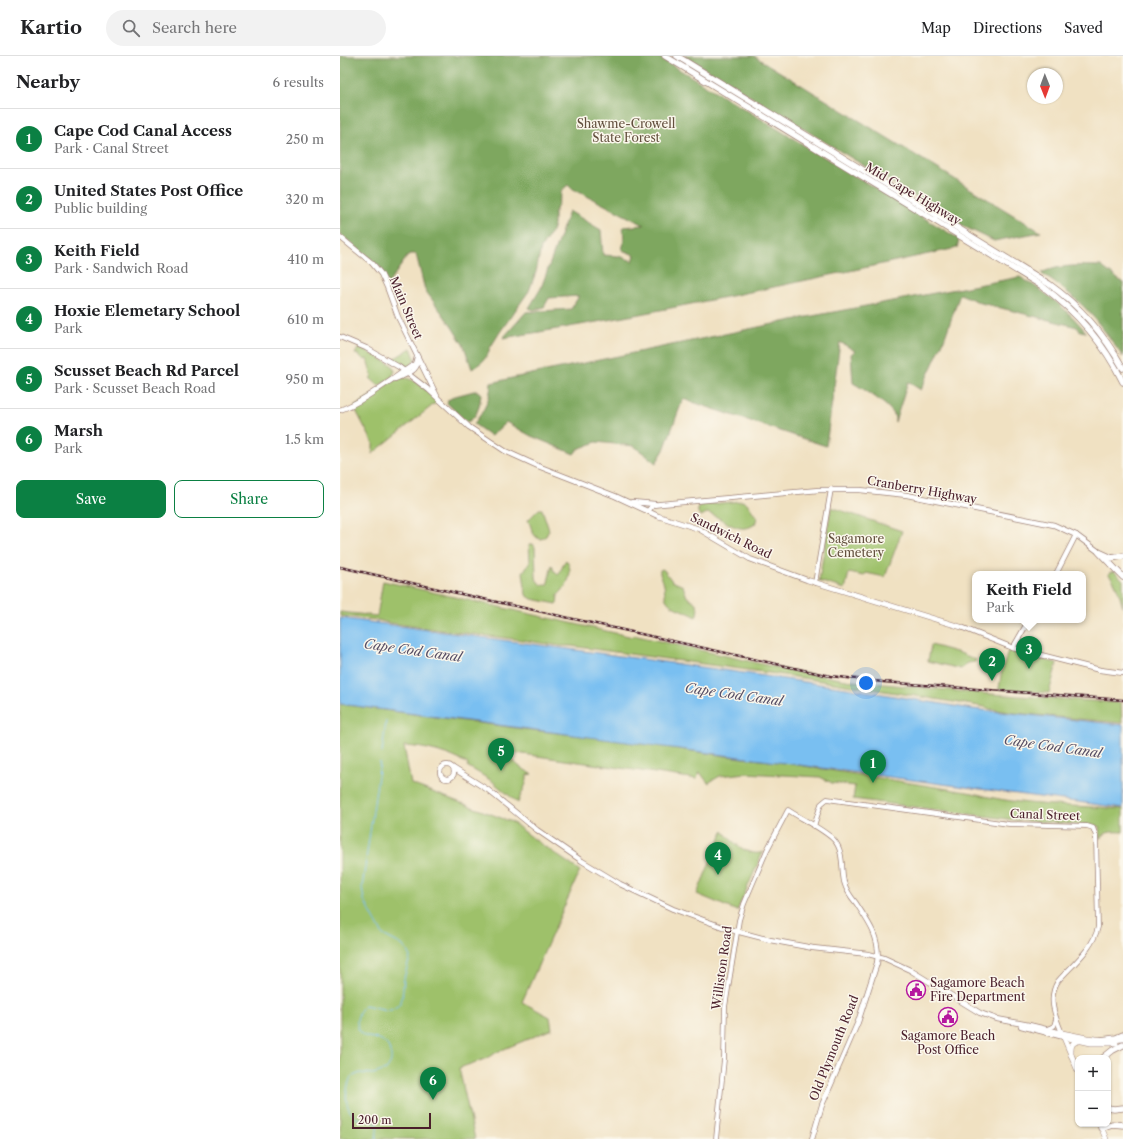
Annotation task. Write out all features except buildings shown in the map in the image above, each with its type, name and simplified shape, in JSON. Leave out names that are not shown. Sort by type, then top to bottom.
[{"type":"highway","name":"Mid Cape Highway","points":[[665,56],[1046,289],[1072,311],[1092,332],[1109,356],[1123,382]]},
{"type":"highway","name":"Mid Cape Highway","points":[[678,56],[1057,289],[1093,323],[1107,341],[1123,368]]},
{"type":"highway","points":[[1107,341],[1117,352],[1123,363]]},
{"type":"highway","points":[[1099,552],[1112,558],[1123,556]]},
{"type":"highway","points":[[1099,552],[1123,577]]},
{"type":"highway","points":[[1101,1040],[1116,1038],[1123,1035]]},
{"type":"highway","points":[[1107,1055],[1123,1044]]},
{"type":"highway","points":[[1111,1108],[1123,1108]]},
{"type":"highway","points":[[1111,1124],[1123,1125]]},
{"type":"main road","name":"Main Street","points":[[340,237],[372,263],[381,274],[398,318],[438,399]]},
{"type":"main road","name":"Sandwich Road","points":[[340,337],[366,348],[395,364],[438,399],[469,427],[505,451],[538,466],[625,500],[648,511],[702,531],[750,559],[815,583],[961,627],[1013,648],[1100,670],[1123,674]]},
{"type":"main road","name":"Main Street","points":[[406,372],[416,363],[417,358]]},
{"type":"main road","points":[[390,381],[394,377],[397,370],[395,364]]},
{"type":"main road","points":[[394,377],[406,372]]},
{"type":"main road","points":[[340,410],[357,402],[406,372]]},
{"type":"main road","name":"Cranberry Highway","points":[[648,511],[653,505],[661,504],[831,489],[865,490],[907,496],[1060,527],[1076,535],[1099,552]]},
{"type":"main road","name":"Cranberry Highway","points":[[625,500],[661,504]]},
{"type":"main road","points":[[1058,571],[1076,535]]},
{"type":"main road","points":[[1013,648],[1027,623]]},
{"type":"main road","points":[[468,778],[460,776],[448,779],[444,778],[440,771],[442,766],[451,765],[468,778],[491,792],[557,845],[629,889],[673,909],[737,932],[789,944],[878,956],[910,970],[972,1009],[997,1019],[1046,1029],[1079,1041],[1123,1044]]},
{"type":"main road","points":[[452,778],[455,772],[454,768]]},
{"type":"main road","name":"Old Plymouth Road","points":[[812,1139],[822,1105],[861,1013],[878,956]]},
{"type":"main road","points":[[1016,1023],[1024,1027],[1082,1038],[1101,1040],[1123,1039]]},
{"type":"main road","points":[[1063,1035],[1075,1064]]},
{"type":"main road","points":[[1071,1055],[1072,1044],[1079,1041]]},
{"type":"main road","points":[[1101,1127],[1106,1139]]},
{"type":"street","points":[[815,583],[831,489]]},
{"type":"street","name":"Canal Street","points":[[814,826],[821,804],[825,800],[830,799],[1009,824],[1087,826],[1093,828],[1096,836],[1098,927],[1092,943],[1058,981],[1055,987],[1052,1000],[1056,1018],[1063,1035]]},
{"type":"street","name":"Williston Road","points":[[716,1139],[723,1065],[726,1001],[737,932],[744,904],[767,850],[788,810]]},
{"type":"street","name":"Old Plymouth Road","points":[[788,810],[830,837],[838,845],[844,883],[852,898],[873,929],[877,942],[878,956]]},
{"type":"street","points":[[1046,1029],[1054,1026],[1056,1018]]},
{"type":"green space","name":"Shawme-Crowell State Forest","points":[[340,56],[657,56],[959,239],[957,248],[674,307],[560,329],[503,338],[526,312],[571,309],[579,296],[549,298],[544,307],[534,310],[529,308],[541,288],[569,211],[601,230],[603,255],[618,256],[633,261],[635,255],[622,250],[624,241],[623,227],[644,225],[571,188],[568,185],[561,191],[561,196],[554,215],[552,231],[541,248],[536,272],[529,291],[500,332],[487,356],[482,362],[472,369],[464,346],[425,290],[416,254],[409,254],[388,284],[380,267],[340,234]]},
{"type":"green space","points":[[684,56],[754,56],[1041,232],[994,241],[963,226]]},
{"type":"green space","points":[[1101,266],[1123,283],[1123,357],[1100,325],[1084,307],[1042,274],[1050,269],[1064,267]]},
{"type":"green space","points":[[1020,277],[1056,302],[1086,332],[1080,331],[1077,327],[981,303],[960,294],[944,340],[921,390],[908,382],[895,422],[894,414],[886,405],[853,383],[851,354],[855,351],[840,342],[826,446],[683,399],[664,450],[656,463],[634,446],[596,442],[578,449],[574,454],[531,436],[506,422],[491,436],[474,424],[486,405],[491,383],[807,317]]},
{"type":"green space","points":[[359,347],[392,365],[395,371],[392,377],[379,386],[370,378],[372,376],[367,359],[364,360],[359,355],[355,354]]},
{"type":"green space","points":[[411,348],[415,358],[411,365],[402,366],[392,360]]},
{"type":"green space","points":[[400,378],[411,379],[416,382],[438,401],[372,454],[373,443],[354,407],[391,382]]},
{"type":"green space","points":[[478,391],[481,394],[479,406],[474,417],[467,422],[447,403],[448,400],[455,396]]},
{"type":"green space","points":[[742,501],[747,503],[757,518],[755,524],[749,527],[738,527],[716,516],[707,513],[701,516],[698,513],[698,509],[701,505]]},
{"type":"green space","name":"Sagamore Cemetery","points":[[831,507],[902,531],[885,577],[866,573],[864,576],[849,573],[845,589],[819,581]]},
{"type":"green space","points":[[539,509],[542,509],[549,530],[546,536],[541,539],[536,537],[528,520]]},
{"type":"green space","points":[[529,544],[533,544],[535,547],[536,577],[537,581],[542,585],[547,585],[552,565],[554,571],[558,575],[566,560],[569,564],[569,579],[558,595],[557,604],[532,599],[526,595],[523,572],[530,562]]},
{"type":"green space","points":[[662,569],[672,581],[683,586],[687,597],[697,605],[698,610],[696,617],[669,604],[665,595],[664,583],[660,574],[660,570]]},
{"type":"green space","points":[[1114,571],[1123,580],[1123,608],[1116,586],[1109,575],[1109,573]]},
{"type":"green space","points":[[383,581],[633,637],[633,635],[784,669],[852,681],[990,694],[1121,703],[1122,723],[1014,713],[985,707],[777,674],[340,616],[340,612],[377,616]]},
{"type":"green space","points":[[931,645],[960,653],[976,660],[975,662],[968,663],[961,669],[928,661]]},
{"type":"green space","points":[[1008,651],[1057,663],[1049,693],[999,689],[1001,675]]},
{"type":"green space","points":[[340,704],[779,762],[973,793],[1002,800],[1047,805],[1123,809],[1123,832],[1108,833],[1100,839],[1099,826],[1015,820],[853,799],[855,786],[832,783],[820,777],[745,773],[720,776],[708,783],[699,771],[697,779],[509,752],[515,763],[532,774],[527,775],[527,779],[518,803],[492,781],[460,760],[429,749],[404,746],[411,784],[512,822],[580,871],[522,1002],[550,1017],[552,1029],[497,1052],[485,1059],[459,1068],[475,1139],[340,1139]]},
{"type":"green space","points":[[723,831],[735,844],[746,851],[752,853],[763,852],[737,911],[697,894]]},
{"type":"water","name":"Cape Cod Canal","points":[[340,618],[730,671],[846,688],[972,709],[1123,725],[1123,808],[340,704]]},
{"type":"waterway","points":[[382,753],[386,721]]},
{"type":"waterway","points":[[376,1139],[376,1123],[371,1120],[356,1118],[349,1109],[346,1099],[347,1088],[351,1077],[360,1073],[373,1074],[386,1070],[390,1064],[391,1055],[388,1046],[383,1041],[365,1036],[361,1033],[357,1025],[357,1021],[358,1016],[365,1005],[387,1010],[391,1010],[399,1005],[402,999],[404,978],[410,957],[402,945],[383,935],[364,900],[362,888],[380,762]]},
{"type":"railway","points":[[340,567],[830,676],[883,682],[1123,700]]},
{"type":"place","name":"Keith Field","points":[[1029,669]]},
{"type":"place","name":"United States Post Office","points":[[992,681]]},
{"type":"place","name":"Scusset Beach Rd Parcel","points":[[501,771]]},
{"type":"place","name":"Cape Cod Canal Access","points":[[873,783]]},
{"type":"place","name":"Hoxie Elemetary School","points":[[718,875]]},
{"type":"place","name":"Sagamore Beach Fire Department","points":[[916,990]]},
{"type":"place","name":"Sagamore Beach Post Office","points":[[948,1017]]},
{"type":"place","name":"Marsh","points":[[433,1100]]}]
